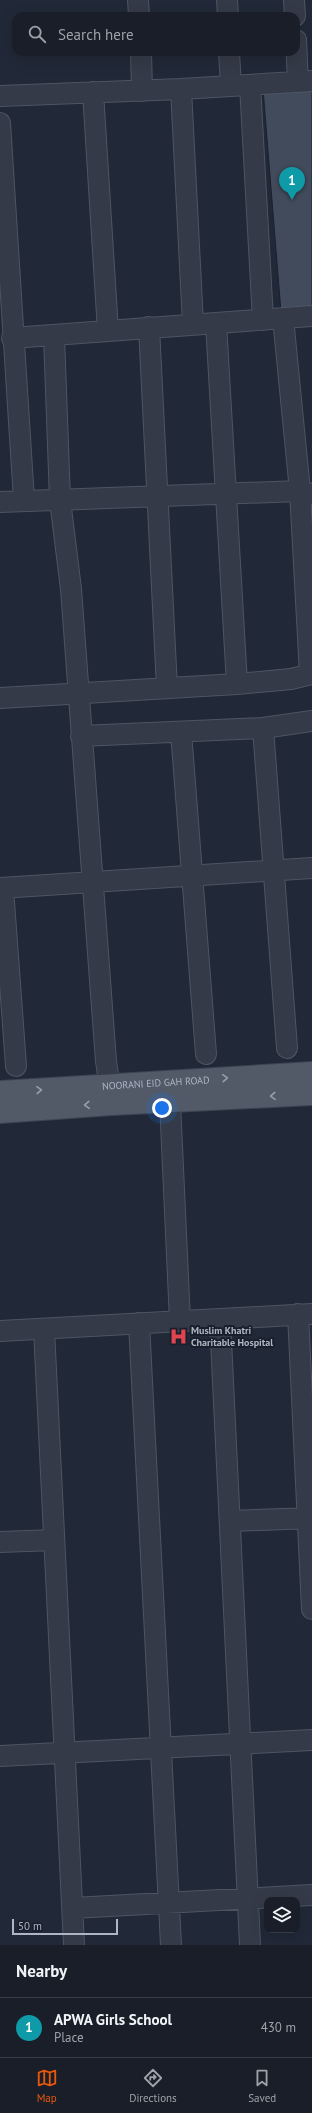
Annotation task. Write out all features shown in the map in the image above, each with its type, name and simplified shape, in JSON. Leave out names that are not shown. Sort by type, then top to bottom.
[{"type":"main road","name":"NOORANI EID GAH ROAD","points":[[0,1112],[110,1094],[312,1073]]},
{"type":"main road","name":"NOORANI EID GAH ROAD","points":[[0,1092],[110,1094],[170,1102],[312,1094]]},
{"type":"street","points":[[138,0],[139,12]]},
{"type":"street","points":[[227,0],[228,12]]},
{"type":"street","points":[[294,0],[295,12]]},
{"type":"street","points":[[140,56],[142,91]]},
{"type":"street","points":[[230,56],[241,85],[263,320]]},
{"type":"street","points":[[0,96],[142,91],[305,81],[300,56]]},
{"type":"street","points":[[181,89],[192,324]]},
{"type":"street","points":[[93,92],[108,331]]},
{"type":"street","points":[[0,123],[12,338],[24,500]]},
{"type":"street","points":[[12,338],[312,316]]},
{"type":"street","points":[[0,698],[79,692],[237,684],[291,679],[311,674],[306,492],[283,318]]},
{"type":"street","points":[[216,323],[237,684]]},
{"type":"street","points":[[149,327],[168,688]]},
{"type":"street","points":[[54,336],[60,500],[71,589],[81,736],[110,1094]]},
{"type":"street","points":[[0,502],[226,493],[306,492]]},
{"type":"street","points":[[81,736],[263,728],[312,721]]},
{"type":"street","points":[[263,728],[287,1048]]},
{"type":"street","points":[[181,732],[206,1054]]},
{"type":"street","points":[[16,1066],[2,888],[312,868]]},
{"type":"street","points":[[170,1102],[180,1321]]},
{"type":"street","points":[[0,1331],[305,1314],[312,1609]]},
{"type":"street","points":[[220,1319],[250,1945]]},
{"type":"street","points":[[139,1323],[171,1945]]},
{"type":"street","points":[[44,1328],[74,1945]]},
{"type":"street","points":[[230,1521],[310,1518]]},
{"type":"street","points":[[0,1542],[54,1540]]},
{"type":"street","points":[[0,1756],[312,1740]]},
{"type":"street","points":[[73,1908],[312,1895]]},
{"type":"building","points":[[312,86],[312,310],[281,312],[263,89]]},
{"type":"place","name":"APWA Girls School","points":[[292,200]]},
{"type":"place","name":"Muslim Khatri Charitable Hospital","points":[[178,1336]]}]
